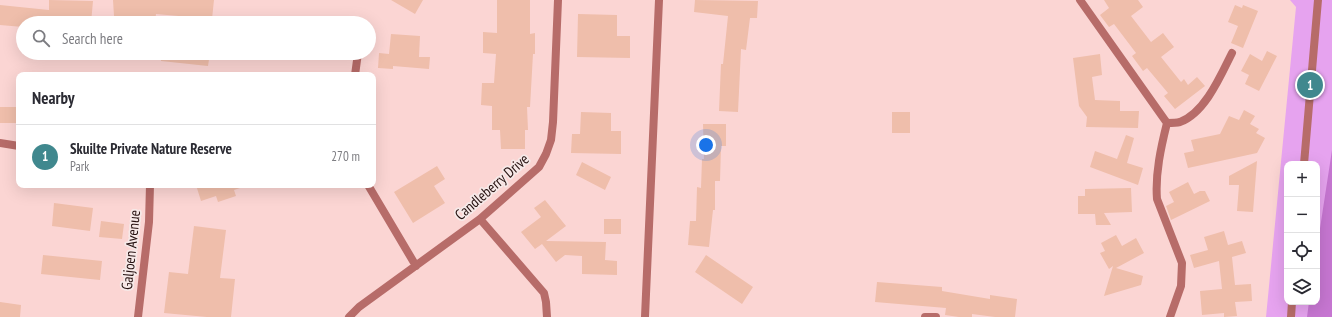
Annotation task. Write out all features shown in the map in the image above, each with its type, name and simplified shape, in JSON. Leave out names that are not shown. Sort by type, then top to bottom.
[{"type":"street","name":"Candleberry Drive","points":[[350,317],[359,307],[480,219],[540,166],[551,140],[553,122],[558,0]]},
{"type":"street","points":[[645,317],[659,0]]},
{"type":"street","points":[[1080,0],[1167,123],[1162,145],[1156,188],[1157,199],[1159,208],[1177,247],[1182,262],[1181,286],[1170,317]]},
{"type":"street","points":[[1304,161],[1318,0]]},
{"type":"street","points":[[1167,123],[1179,122],[1191,116],[1214,88],[1232,53]]},
{"type":"street","points":[[355,72],[357,60]]},
{"type":"street","points":[[0,143],[16,146]]},
{"type":"street","name":"Galjoen Avenue","points":[[138,317],[149,222],[150,188]]},
{"type":"street","points":[[370,188],[416,266]]},
{"type":"street","points":[[480,219],[544,293],[547,317]]},
{"type":"street","points":[[1290,317],[1292,305]]},
{"type":"street","points":[[925,317],[936,317]]},
{"type":"shaded area","points":[[1290,0],[1332,0],[1332,317],[1266,317],[1296,7]]},
{"type":"shaded area","points":[[1332,150],[1332,317],[1307,317],[1309,305],[1320,305],[1320,228]]},
{"type":"building","points":[[49,0],[93,1],[92,16],[16,16],[16,26],[0,25],[0,5],[49,10]]},
{"type":"building","points":[[113,0],[214,0],[212,16],[178,16],[156,14],[156,16],[114,16]]},
{"type":"building","points":[[391,0],[423,0],[415,14]]},
{"type":"building","points":[[497,0],[530,0],[530,34],[535,33],[535,54],[533,54],[530,107],[527,107],[528,130],[525,130],[525,149],[501,149],[500,130],[492,130],[492,106],[481,105],[482,83],[494,83],[496,54],[483,53],[483,32],[497,33]]},
{"type":"building","points":[[695,0],[758,1],[757,18],[750,18],[746,50],[741,49],[738,112],[719,111],[721,64],[723,64],[728,16],[694,12]]},
{"type":"building","points":[[1104,0],[1138,0],[1143,7],[1131,16],[1151,42],[1163,33],[1174,47],[1161,57],[1181,82],[1184,79],[1188,85],[1197,77],[1205,86],[1175,109],[1164,96],[1168,93],[1147,68],[1143,71],[1132,56],[1136,53],[1114,24],[1109,27],[1100,15],[1109,8]]},
{"type":"building","points":[[1235,5],[1242,8],[1243,5],[1258,11],[1243,48],[1231,43],[1238,26],[1228,22]]},
{"type":"building","points":[[578,14],[617,15],[617,36],[630,36],[630,58],[577,57]]},
{"type":"building","points":[[391,34],[420,36],[419,57],[430,57],[429,69],[393,66],[393,69],[378,68],[379,53],[389,54]]},
{"type":"building","points":[[1267,51],[1277,56],[1259,91],[1245,84],[1249,75],[1241,71],[1250,54],[1262,61]]},
{"type":"building","points":[[1100,54],[1102,75],[1092,77],[1095,100],[1120,101],[1120,111],[1139,111],[1138,128],[1086,127],[1087,117],[1079,106],[1073,58]]},
{"type":"building","points":[[161,60],[209,60],[208,66]]},
{"type":"building","points":[[0,107],[16,107],[16,123],[0,123]]},
{"type":"building","points":[[1244,110],[1255,116],[1250,124],[1259,129],[1256,133],[1265,138],[1257,153],[1188,168],[1184,153],[1194,151],[1191,140],[1220,134],[1229,116],[1239,120]]},
{"type":"building","points":[[581,112],[611,113],[611,131],[621,131],[621,154],[571,153],[572,134],[580,134]]},
{"type":"building","points":[[892,112],[910,112],[910,133],[892,133]]},
{"type":"building","points":[[703,124],[726,124],[726,146],[721,146],[720,181],[715,181],[715,210],[713,210],[709,247],[688,245],[690,221],[696,221],[697,187],[701,188],[702,159],[704,159]]},
{"type":"building","points":[[1126,135],[1134,138],[1127,163],[1143,168],[1138,185],[1090,167],[1095,151],[1117,159]]},
{"type":"building","points":[[1257,161],[1253,212],[1237,211],[1239,185],[1229,185],[1229,176]]},
{"type":"building","points":[[582,162],[611,177],[605,190],[576,175]]},
{"type":"building","points":[[437,166],[445,179],[434,186],[445,203],[413,223],[394,192]]},
{"type":"building","points":[[1188,182],[1194,194],[1200,191],[1205,191],[1210,201],[1171,220],[1166,206],[1174,202],[1169,192]]},
{"type":"building","points":[[197,188],[240,188],[234,190],[236,196],[218,202],[216,196],[201,201]]},
{"type":"building","points":[[1131,188],[1132,212],[1104,213],[1111,225],[1096,225],[1095,214],[1078,214],[1078,196],[1085,196],[1085,189]]},
{"type":"building","points":[[545,200],[566,226],[546,241],[606,242],[605,260],[617,261],[617,275],[582,274],[582,256],[565,255],[556,262],[542,244],[535,249],[521,232],[541,217],[534,208]]},
{"type":"building","points":[[54,203],[93,208],[90,231],[52,226]]},
{"type":"building","points":[[604,219],[621,219],[621,234],[604,234]]},
{"type":"building","points":[[101,221],[124,224],[122,239],[99,237]]},
{"type":"building","points":[[194,226],[226,230],[220,278],[235,279],[231,317],[207,317],[164,313],[169,272],[188,274]]},
{"type":"building","points":[[1224,231],[1228,245],[1242,241],[1246,253],[1232,257],[1235,285],[1251,284],[1252,301],[1235,302],[1237,316],[1224,317],[1224,313],[1202,315],[1200,291],[1222,289],[1219,261],[1194,268],[1190,255],[1208,250],[1204,237]]},
{"type":"building","points":[[1116,235],[1122,246],[1136,238],[1144,253],[1116,268],[1143,276],[1141,285],[1104,296],[1113,266],[1109,269],[1100,253],[1105,251],[1101,243]]},
{"type":"building","points":[[43,255],[102,261],[100,280],[41,274]]},
{"type":"building","points":[[706,255],[753,287],[742,304],[695,272]]},
{"type":"building","points":[[877,282],[942,287],[942,291],[990,299],[990,295],[1017,299],[1015,317],[995,317],[972,314],[972,317],[959,317],[945,315],[946,308],[875,302]]},
{"type":"building","points":[[0,302],[21,305],[20,317],[0,317]]},
{"type":"place","name":"Skuilte Private Nature Reserve","points":[[1310,85]]}]
